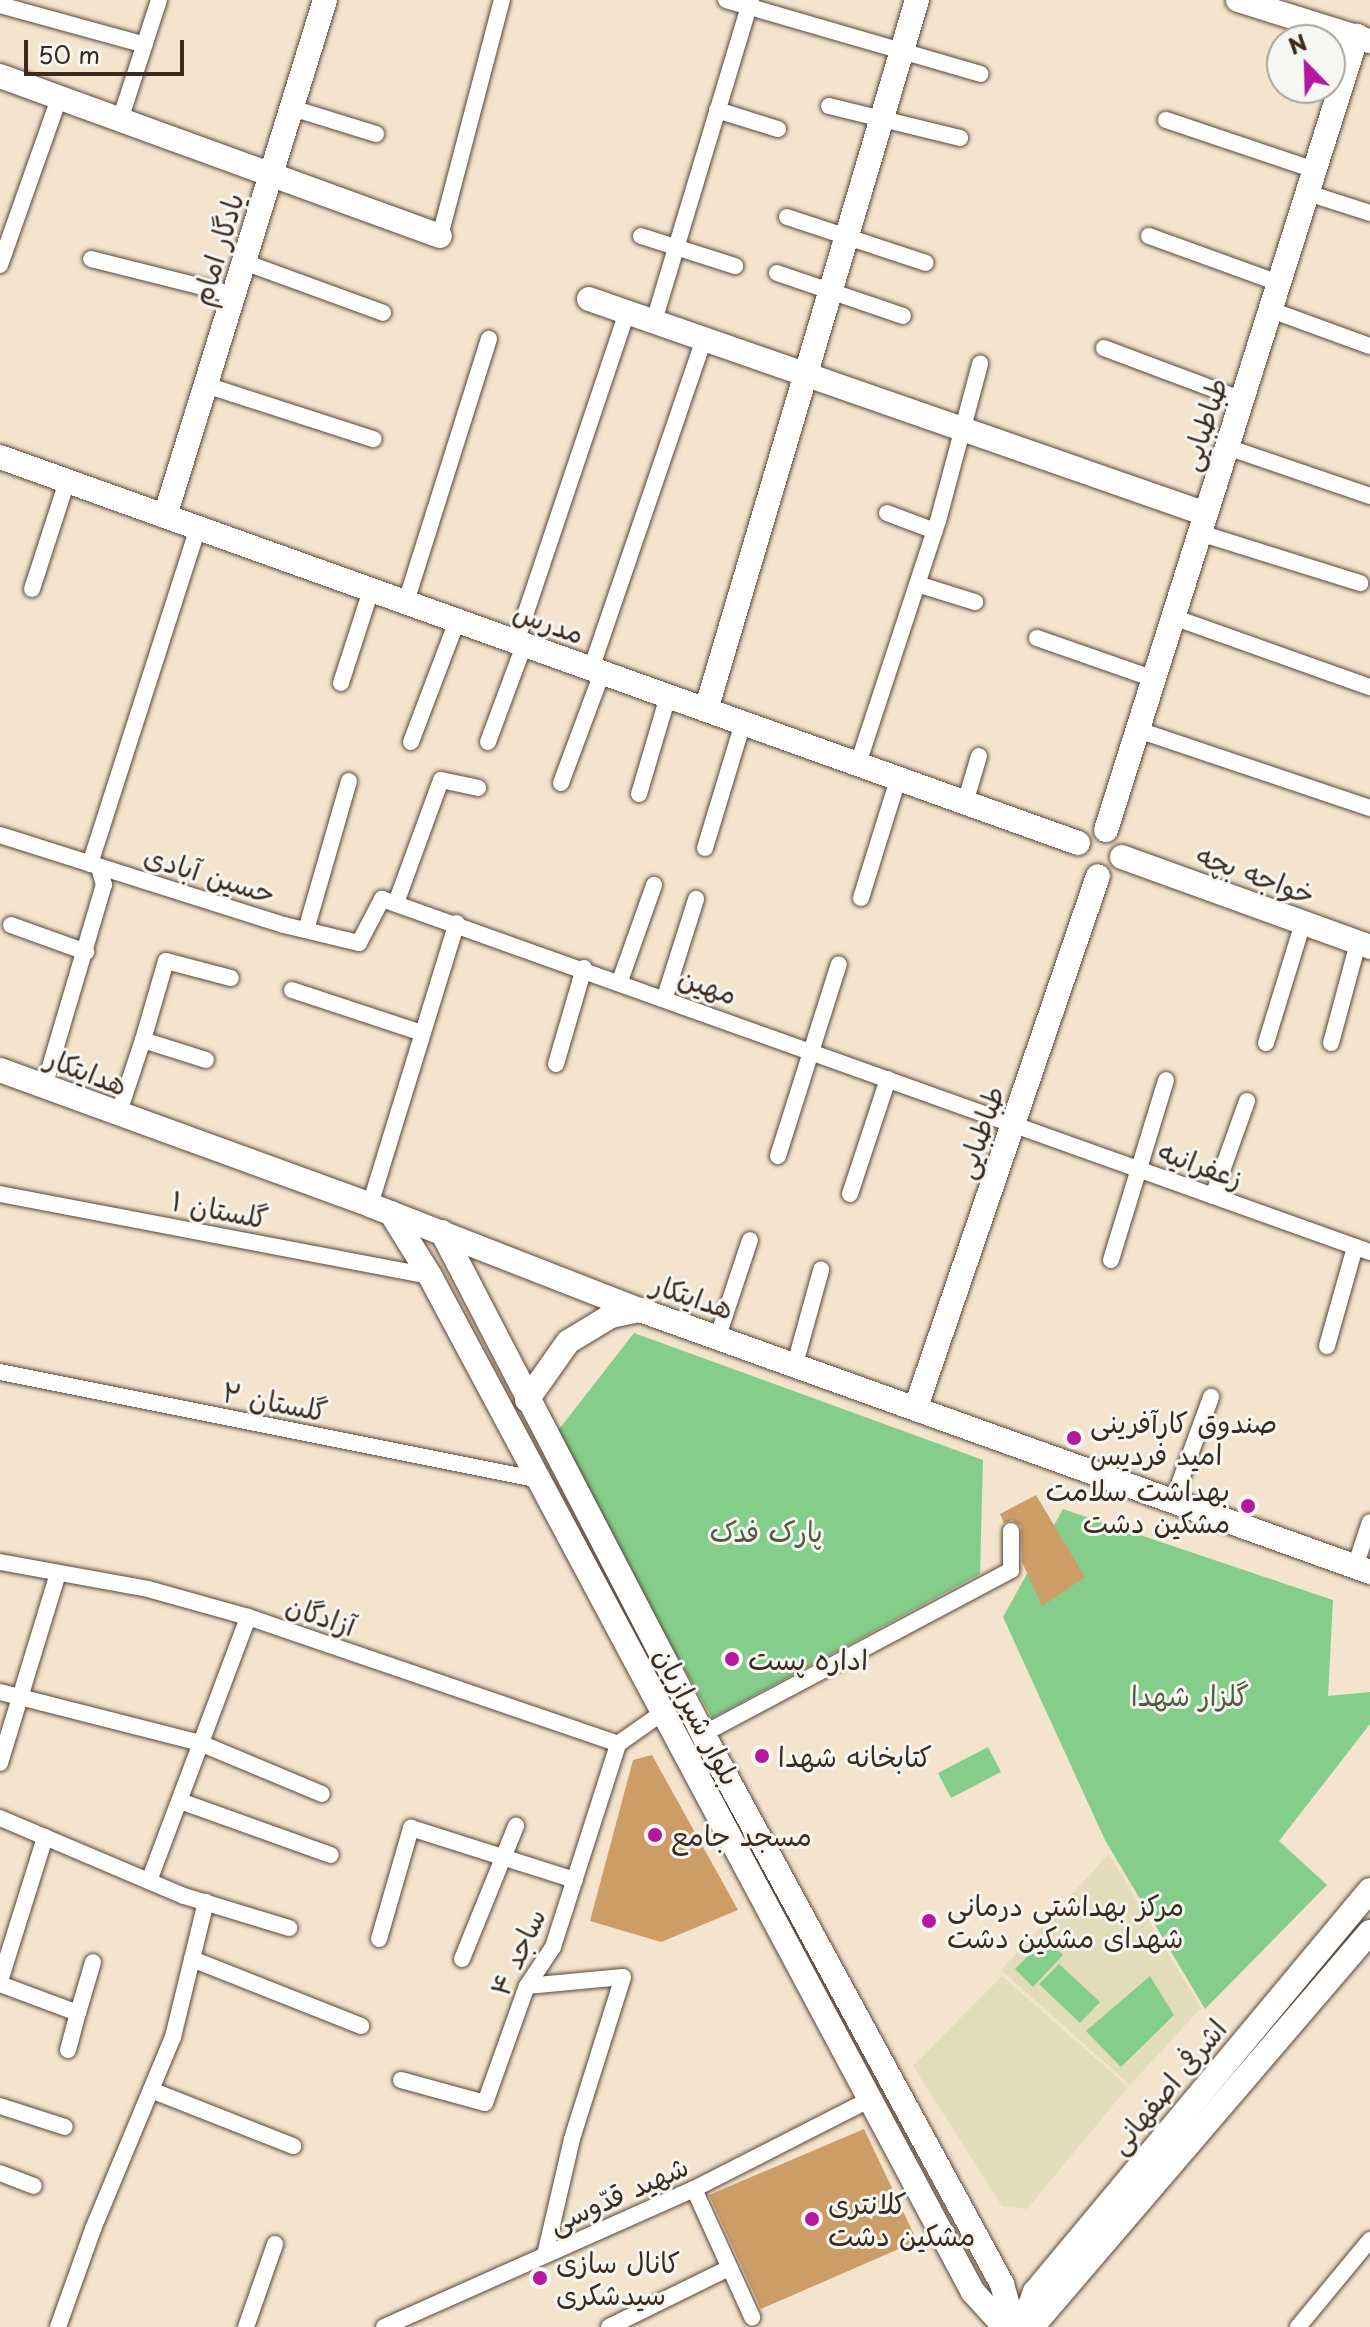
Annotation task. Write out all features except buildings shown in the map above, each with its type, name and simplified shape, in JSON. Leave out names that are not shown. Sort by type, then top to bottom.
[{"type":"street","points":[[120,120],[159,0]]},
{"type":"street","name":"یادگار امام","points":[[165,516],[325,0]]},
{"type":"street","points":[[0,76],[440,236],[504,0]]},
{"type":"street","points":[[726,0],[750,3],[980,74]]},
{"type":"street","points":[[706,710],[917,0]]},
{"type":"street","points":[[1238,0],[1363,39]]},
{"type":"street","points":[[654,321],[750,3]]},
{"type":"street","points":[[0,5],[145,45]]},
{"type":"street","name":"طباطبایی","points":[[1106,830],[1312,181],[1363,39]]},
{"type":"street","points":[[0,265],[59,98]]},
{"type":"street","points":[[829,106],[960,138]]},
{"type":"street","points":[[292,108],[376,134]]},
{"type":"street","points":[[717,110],[778,129]]},
{"type":"street","points":[[1166,120],[1312,181],[1370,213]]},
{"type":"street","points":[[787,217],[926,263]]},
{"type":"street","points":[[641,236],[735,266]]},
{"type":"street","points":[[1149,236],[1279,283]]},
{"type":"street","points":[[91,259],[234,295]]},
{"type":"street","points":[[244,262],[383,313]]},
{"type":"street","points":[[777,273],[903,316]]},
{"type":"street","points":[[589,299],[960,428],[1360,583]]},
{"type":"street","points":[[1271,310],[1370,346]]},
{"type":"street","points":[[488,742],[627,312]]},
{"type":"street","points":[[406,602],[489,339]]},
{"type":"street","points":[[561,783],[704,339]]},
{"type":"street","points":[[1104,348],[1242,400]]},
{"type":"street","points":[[858,764],[935,531],[960,428],[980,364]]},
{"type":"street","points":[[206,385],[373,439]]},
{"type":"street","points":[[1227,447],[1370,496]]},
{"type":"street","name":"مدرس","points":[[0,457],[1078,843]]},
{"type":"street","points":[[32,589],[67,481]]},
{"type":"street","points":[[887,513],[935,531]]},
{"type":"street","points":[[44,1087],[104,885],[95,865],[198,528]]},
{"type":"street","points":[[917,584],[975,602]]},
{"type":"street","points":[[341,683],[371,590]]},
{"type":"street","points":[[1173,617],[1370,687]]},
{"type":"street","points":[[411,742],[457,621]]},
{"type":"street","points":[[1037,638],[1154,679]]},
{"type":"street","points":[[639,794],[668,696]]},
{"type":"street","points":[[705,848],[743,723]]},
{"type":"street","points":[[1138,730],[1370,808]]},
{"type":"street","points":[[965,803],[979,756]]},
{"type":"street","points":[[861,898],[898,779]]},
{"type":"street","points":[[389,901],[441,780],[478,788]]},
{"type":"street","points":[[306,930],[349,781]]},
{"type":"street","points":[[1095,830],[1106,830],[1116,836],[1122,857],[1118,867],[1098,876],[1079,865],[1078,843],[1095,830]]},
{"type":"street","name":"حسین آبادی","points":[[0,835],[306,930],[359,943],[389,901]]},
{"type":"street","name":"خواجه بچه","points":[[1122,857],[1364,945]]},
{"type":"street","name":"طباطبایی","points":[[916,1407],[1098,876]]},
{"type":"street","points":[[620,981],[654,885]]},
{"type":"street","points":[[665,997],[696,899]]},
{"type":"street","name":"مهین","points":[[389,901],[584,968],[1014,1124]]},
{"type":"street","points":[[380,1209],[422,1033],[457,923]]},
{"type":"street","points":[[1266,1043],[1303,923]]},
{"type":"street","points":[[11,925],[86,952]]},
{"type":"street","points":[[1331,1043],[1364,945]]},
{"type":"street","points":[[118,1115],[166,961],[231,978]]},
{"type":"street","points":[[778,1156],[814,1052],[839,964]]},
{"type":"street","points":[[556,1064],[584,968]]},
{"type":"street","points":[[292,990],[422,1033]]},
{"type":"street","points":[[143,1040],[206,1060]]},
{"type":"street","name":"هدایتکار","points":[[0,1070],[442,1232],[640,1310],[1363,1569]]},
{"type":"street","points":[[850,1194],[888,1079]]},
{"type":"street","points":[[1111,1260],[1166,1080]]},
{"type":"street","points":[[1213,1196],[1247,1101]]},
{"type":"street","name":"زعفرانیه","points":[[1014,1124],[1365,1248]]},
{"type":"street","name":"گلستان ۱","points":[[0,1194],[430,1276]]},
{"type":"street","name":"بلوار شیرازیان","points":[[380,1209],[430,1276],[973,2292],[1005,2327]]},
{"type":"street","name":"بلوار شیرازیان","points":[[442,1232],[703,1734],[1002,2284],[1014,2327]]},
{"type":"street","points":[[718,1336],[750,1240]]},
{"type":"street","points":[[1327,1346],[1365,1248]]},
{"type":"street","points":[[430,1276],[458,1261]]},
{"type":"street","points":[[795,1364],[821,1270]]},
{"type":"street","points":[[527,1400],[568,1342],[611,1316],[640,1310]]},
{"type":"street","name":"گلستان ۲","points":[[0,1372],[540,1480]]},
{"type":"street","points":[[1173,1501],[1211,1397]]},
{"type":"street","points":[[1363,1569],[1370,1522]]},
{"type":"street","points":[[703,1734],[1011,1570],[1011,1531]]},
{"type":"street","name":"آزادگان","points":[[0,1562],[57,1576],[148,1589],[248,1617],[618,1744]]},
{"type":"street","points":[[0,1763],[57,1576]]},
{"type":"street","points":[[149,1881],[248,1617]]},
{"type":"street","points":[[0,1692],[200,1743],[322,1794]]},
{"type":"street","points":[[618,1744],[662,1713]]},
{"type":"street","name":"ساجد ۴","points":[[401,2080],[485,2103],[527,1986],[553,1947],[618,1744]]},
{"type":"street","points":[[180,1801],[331,1855]]},
{"type":"street","points":[[0,1818],[149,1881],[289,1928]]},
{"type":"street","points":[[462,1959],[516,1826]]},
{"type":"street","points":[[379,1939],[411,1828],[575,1880]]},
{"type":"street","points":[[45,1837],[0,1983],[78,2013]]},
{"type":"street","name":"اشرفی اصفهانی","points":[[1022,2327],[1035,2292],[1370,1890]]},
{"type":"street","points":[[58,2327],[173,2037],[206,1902]]},
{"type":"street","name":"اشرفی اصفهانی","points":[[1032,2327],[1370,1932]]},
{"type":"street","points":[[192,1959],[361,2026]]},
{"type":"street","points":[[68,2050],[93,1962]]},
{"type":"street","points":[[527,1986],[623,1977],[572,2139],[545,2255]]},
{"type":"street","points":[[151,2090],[293,2146]]},
{"type":"street","name":"شهید قدّوسی","points":[[384,2327],[694,2189],[869,2100]]},
{"type":"street","points":[[0,2106],[65,2127]]},
{"type":"street","points":[[0,2173],[34,2186]]},
{"type":"street","points":[[694,2189],[752,2317]]},
{"type":"street","points":[[1298,2327],[1370,2240]]},
{"type":"street","points":[[246,2327],[275,2244]]},
{"type":"street","points":[[609,2327],[729,2268]]},
{"type":"shaded area","points":[[1109,1854],[1201,2008],[1130,2085],[1001,1970]]},
{"type":"shaded area","points":[[1002,1976],[1128,2087],[1027,2209],[1002,2206],[913,2066]]},
{"type":"green space","name":"پارک فدک","points":[[634,1333],[983,1460],[980,1574],[712,1718],[553,1437]]},
{"type":"green space","name":"گلزار شهدا","points":[[1063,1509],[1333,1600],[1328,1696],[1370,1692],[1370,1724],[1279,1841],[1327,1885],[1205,2009],[1105,1840],[1003,1617]]},
{"type":"green space","points":[[988,1747],[1001,1772],[951,1798],[938,1773]]},
{"type":"green space","points":[[1046,1938],[1063,1955],[1033,1987],[1015,1969]]},
{"type":"green space","points":[[1059,1964],[1100,2002],[1080,2023],[1039,1984]]},
{"type":"green space","points":[[1150,1976],[1174,2015],[1121,2067],[1086,2031]]},
{"type":"place","name":"صندوق کارآفرینی امید فردیس","points":[[1074,1438]]},
{"type":"place","name":"بهداشت سلامت مشکین دشت","points":[[1248,1506]]},
{"type":"place","name":"اداره پست","points":[[732,1659]]},
{"type":"place","name":"کتابخانه شهدا","points":[[762,1756]]},
{"type":"place","name":"مسجد جامع","points":[[655,1835]]},
{"type":"place","name":"مرکز بهداشتی درمانی شهدای مشکین دشت","points":[[929,1921]]},
{"type":"place","name":"کلانتری مشکین دشت","points":[[812,2219]]},
{"type":"place","name":"کانال سازی سیدشکری","points":[[540,2278]]}]
